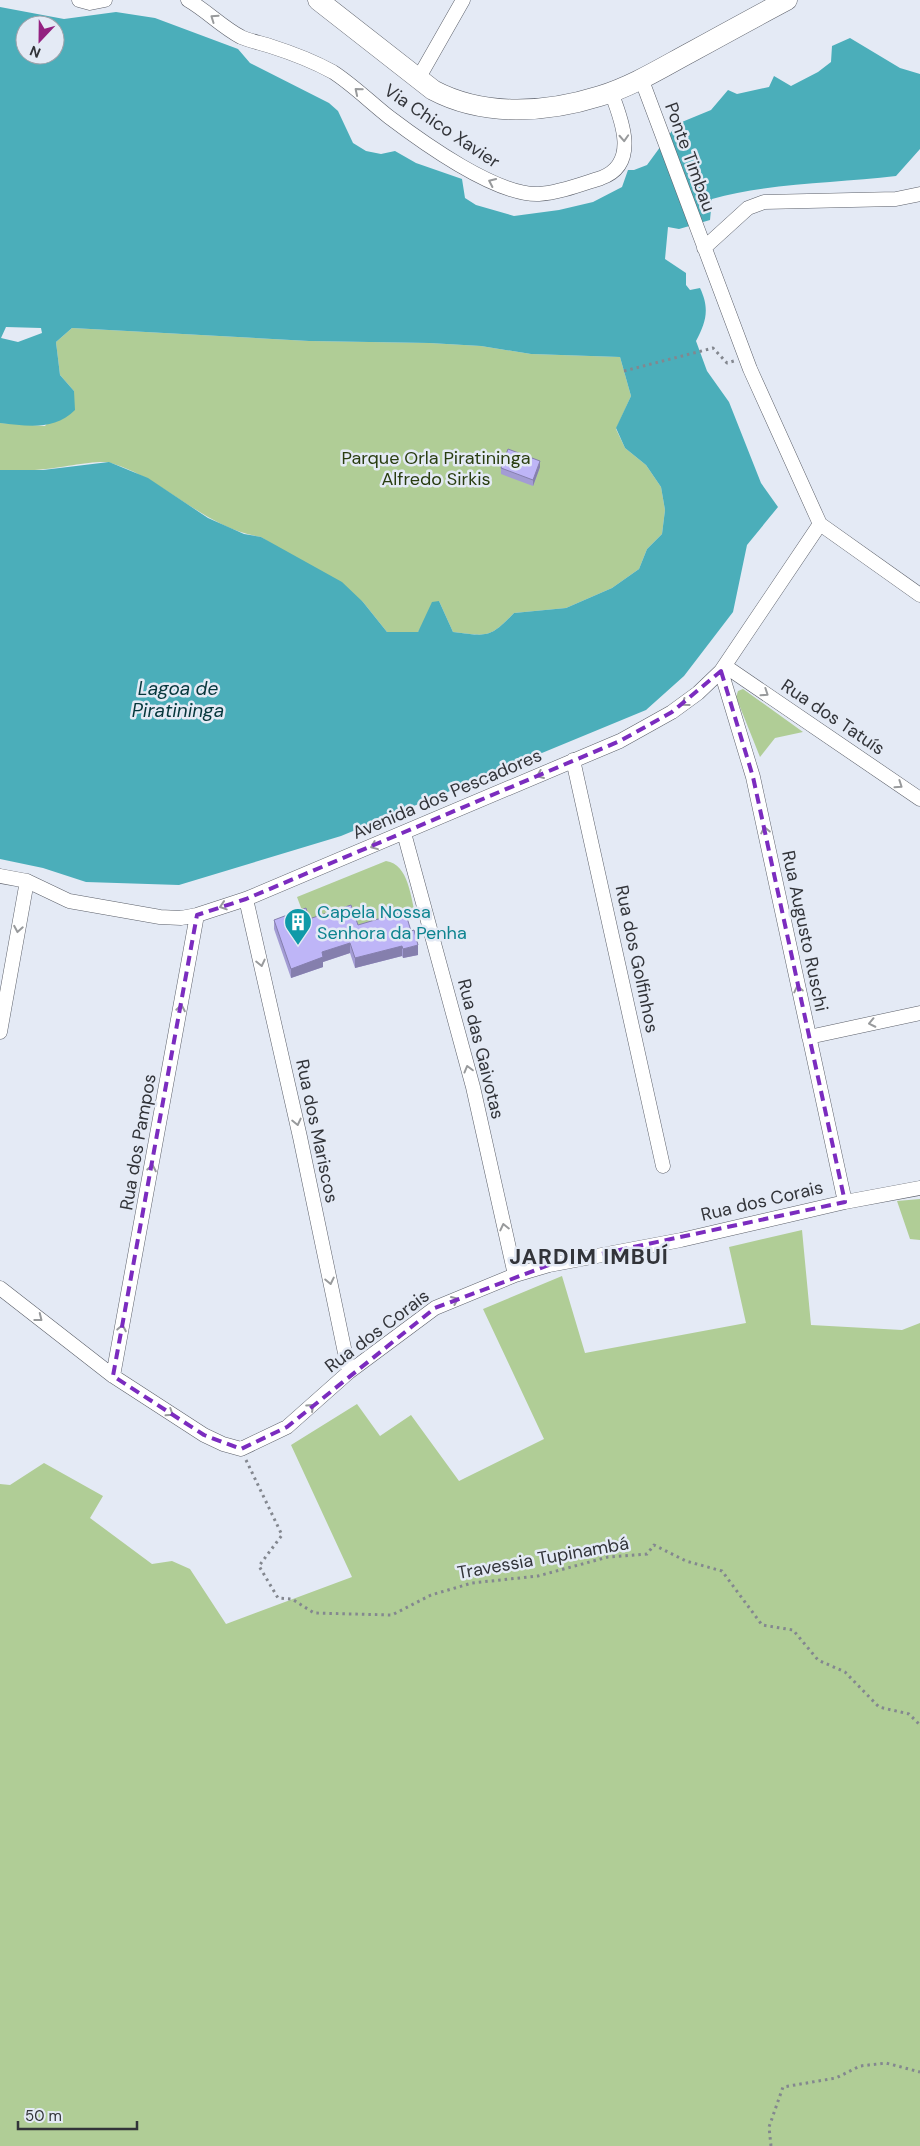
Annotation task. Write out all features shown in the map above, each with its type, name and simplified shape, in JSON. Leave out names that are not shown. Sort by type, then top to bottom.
[{"type":"street","points":[[79,0],[90,3],[105,0]]},
{"type":"street","name":"Via Chico Xavier","points":[[188,0],[242,37],[294,54],[333,73],[390,117],[445,154],[491,182],[512,190],[539,194],[577,185],[610,173],[620,161],[625,145],[623,127],[611,92]]},
{"type":"street","points":[[318,0],[418,80],[447,98],[475,106],[506,109],[534,109],[564,105],[611,92],[787,0]]},
{"type":"street","points":[[418,80],[463,0]]},
{"type":"street","name":"Ponte Timbau","points":[[641,78],[750,369],[820,524]]},
{"type":"street","points":[[704,248],[748,208],[764,202],[896,199],[920,194]]},
{"type":"street","points":[[820,524],[920,595]]},
{"type":"street","name":"Avenida dos Pescadores","points":[[0,876],[27,881],[69,901],[160,917],[181,918],[197,915],[246,899],[620,742],[672,712],[698,693],[723,668],[820,524]]},
{"type":"street","name":"Rua dos Tatuís","points":[[723,668],[920,799]]},
{"type":"street","name":"Rua Augusto Ruschi","points":[[723,668],[753,777],[845,1202]]},
{"type":"street","name":"Rua dos Golfinhos","points":[[574,760],[663,1166]]},
{"type":"street","name":"Rua das Gaivotas","points":[[404,833],[472,1087],[515,1275]]},
{"type":"street","points":[[0,1032],[27,881]]},
{"type":"street","name":"Rua dos Mariscos","points":[[246,899],[300,1137],[350,1372]]},
{"type":"street","name":"Rua dos Pampos","points":[[114,1376],[197,915]]},
{"type":"street","points":[[809,1037],[920,1012]]},
{"type":"street","name":"Rua dos Corais","points":[[241,1449],[288,1427],[350,1372],[435,1308],[515,1275],[549,1265],[681,1240],[845,1202],[920,1188]]},
{"type":"street","points":[[0,1288],[114,1376],[204,1435],[223,1444],[241,1449]]},
{"type":"path","points":[[624,371],[713,348]]},
{"type":"path","name":"Travessia Tupinambá","points":[[241,1449],[282,1534],[259,1566],[278,1598],[292,1599],[314,1613],[330,1615],[392,1615],[431,1595],[472,1583],[538,1576],[608,1557],[647,1554],[654,1545],[686,1561],[722,1571],[762,1625],[792,1630],[818,1660],[845,1672],[879,1707],[909,1714],[920,1725]]},
{"type":"path","points":[[771,2146],[769,2127],[783,2087],[836,2078],[860,2066],[869,2065],[886,2064],[920,2072]]},
{"type":"highlighted area","points":[[721,671],[753,777],[845,1202],[549,1265],[435,1308],[287,1427],[241,1449],[204,1435],[113,1376],[197,915],[246,899],[620,741],[672,712]]},
{"type":"green space","name":"Parque Orla Piratininga Alfredo Sirkis","points":[[72,328],[309,341],[429,343],[481,346],[531,354],[620,357],[631,396],[616,429],[625,448],[646,465],[661,487],[665,510],[662,534],[647,549],[639,569],[612,588],[566,608],[514,613],[493,631],[481,635],[453,632],[439,601],[418,632],[387,632],[363,602],[261,537],[240,532],[221,524],[131,470],[106,462],[40,470],[0,470],[0,423],[45,426],[74,391],[60,375],[56,342]]},
{"type":"green space","points":[[743,689],[803,732],[775,738],[760,757],[736,697],[738,691]]},
{"type":"green space","points":[[386,861],[394,864],[404,875],[416,918],[405,921],[309,929],[297,897]]},
{"type":"green space","points":[[920,1199],[920,1240],[910,1239],[897,1201]]},
{"type":"green space","points":[[802,1230],[811,1325],[902,1330],[920,1323],[920,2146],[0,2146],[0,1484],[10,1485],[44,1463],[103,1496],[90,1518],[152,1564],[172,1561],[190,1569],[226,1624],[352,1577],[291,1445],[357,1404],[380,1436],[411,1415],[459,1481],[544,1439],[483,1309],[562,1276],[585,1353],[746,1323],[729,1247]]},
{"type":"water","name":"Lagoa de Piratininga","points":[[0,7],[43,15],[15,15],[15,65],[65,65],[65,19],[116,12],[155,18],[238,49],[250,63],[329,103],[338,111],[353,143],[366,151],[381,154],[395,151],[416,163],[462,179],[465,198],[476,205],[514,216],[559,210],[593,202],[622,187],[628,170],[634,170],[647,165],[677,124],[711,110],[728,90],[737,94],[769,87],[774,76],[791,86],[818,72],[831,62],[832,46],[850,38],[900,68],[920,74],[920,149],[896,176],[779,187],[733,194],[712,199],[710,220],[679,229],[668,227],[665,259],[686,273],[686,285],[690,290],[700,288],[705,302],[706,315],[696,341],[707,371],[729,402],[761,483],[778,507],[747,545],[733,612],[684,676],[646,710],[341,836],[179,885],[86,882],[43,868],[0,859],[0,470],[43,470],[109,462],[148,478],[208,518],[244,534],[261,537],[342,582],[363,602],[387,632],[418,632],[432,602],[439,601],[453,632],[487,634],[499,628],[514,613],[566,608],[612,588],[639,569],[647,549],[662,534],[665,510],[661,487],[646,465],[625,448],[616,428],[631,396],[620,357],[531,354],[481,346],[429,343],[309,341],[72,328],[56,342],[60,375],[74,391],[75,410],[67,417],[58,421],[40,426],[0,423]],"holes":[[[6,327],[41,328],[42,333],[18,342],[1,338]]]},
{"type":"building","points":[[508,449],[540,461],[533,480],[501,468]]},
{"type":"building","points":[[351,905],[358,925],[405,911],[411,931],[414,930],[418,945],[403,949],[402,946],[355,958],[350,943],[322,952],[323,957],[291,969],[274,920],[306,908],[309,919]]},
{"type":"place","name":"Capela Nossa Senhora da Penha","points":[[298,946]]},
{"type":"district","name":"JARDIM IMBUÍ","points":[[589,1256]]}]
